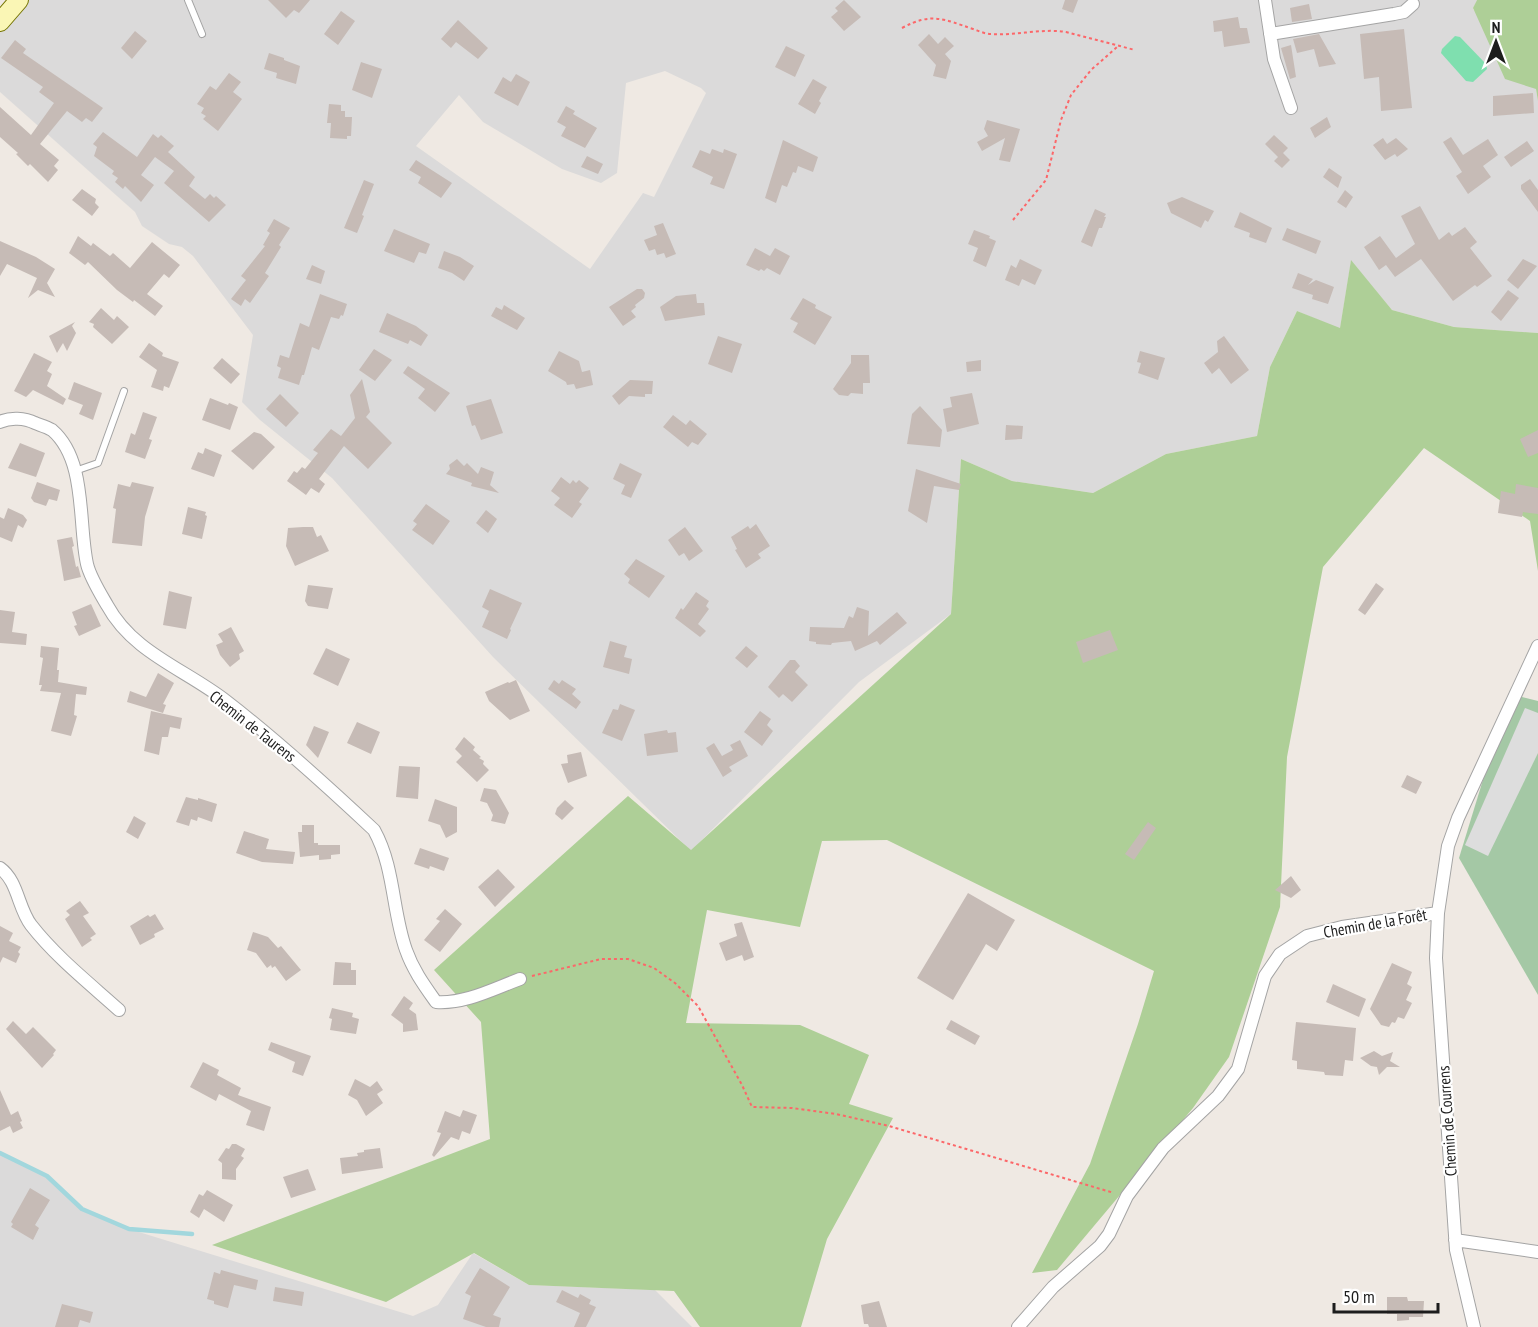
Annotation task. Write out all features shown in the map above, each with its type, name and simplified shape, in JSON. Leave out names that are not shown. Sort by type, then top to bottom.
[{"type":"main road","points":[[0,4],[3,0]]},
{"type":"main road","points":[[0,22],[19,0]]},
{"type":"street","points":[[1265,0],[1274,59],[1291,108]]},
{"type":"street","points":[[1270,34],[1404,12],[1413,4]]},
{"type":"street","name":"Chemin de Taurens","points":[[0,422],[28,420],[51,429],[65,446],[77,479],[88,566],[117,621],[131,637],[166,664],[223,699],[269,735],[374,830],[383,846],[405,948],[415,974],[436,1002],[451,1003],[474,997],[520,979]]},
{"type":"street","name":"Chemin de la Forêt","points":[[1018,1327],[1053,1287],[1100,1246],[1109,1234],[1127,1196],[1163,1148],[1218,1096],[1238,1069],[1265,976],[1280,954],[1307,936],[1342,927],[1437,912],[1449,846],[1458,818],[1538,646]]},
{"type":"street","points":[[0,868],[12,883],[24,913],[35,930],[53,951],[119,1010]]},
{"type":"street","name":"Chemin de Courrens","points":[[1437,912],[1436,958],[1455,1240],[1474,1327]]},
{"type":"street","points":[[1455,1240],[1538,1252]]},
{"type":"lane","points":[[188,0],[202,34]]},
{"type":"lane","points":[[74,471],[98,463],[124,391]]},
{"type":"path","points":[[902,28],[918,20],[930,18],[946,20],[989,34],[1055,30],[1135,50]]},
{"type":"path","points":[[1014,220],[1046,180],[1061,120],[1071,95],[1091,70],[1117,47]]},
{"type":"path","points":[[520,979],[602,959],[628,959],[654,968],[675,983],[698,1006],[752,1107],[792,1108],[868,1121],[1127,1196]]},
{"type":"shaded area","points":[[25,0],[1477,0],[1473,9],[1536,89],[1538,101],[1538,333],[1454,327],[1392,310],[1351,261],[1340,329],[1297,311],[1270,367],[1257,436],[1166,454],[1093,493],[1012,481],[961,459],[951,614],[859,682],[691,851],[493,657],[332,478],[260,420],[242,402],[253,335],[193,256],[182,247],[169,244],[142,226],[135,212],[0,92],[0,29]],"holes":[[[665,71],[701,88],[706,93],[654,197],[643,193],[590,269],[416,146],[459,95],[483,122],[562,169],[601,183],[617,173],[626,83]]]},
{"type":"shaded area","points":[[1525,708],[1538,713],[1538,753],[1488,856],[1465,845]]},
{"type":"shaded area","points":[[0,1153],[47,1176],[82,1209],[129,1229],[413,1316],[438,1305],[473,1253],[529,1285],[655,1290],[692,1327],[0,1327]]},
{"type":"green space","points":[[1477,0],[1538,0],[1538,101],[1536,89],[1505,79],[1473,8]]},
{"type":"green space","points":[[1455,36],[1460,37],[1486,64],[1487,69],[1473,82],[1466,81],[1441,53]]},
{"type":"green space","points":[[1351,260],[1392,310],[1454,327],[1538,333],[1538,571],[1530,521],[1424,448],[1323,567],[1287,757],[1280,907],[1229,1057],[1193,1108],[1057,1270],[1032,1273],[1090,1164],[1154,971],[887,840],[822,841],[800,927],[707,910],[686,1023],[800,1025],[869,1055],[849,1104],[893,1118],[827,1239],[801,1327],[700,1327],[674,1291],[529,1285],[474,1253],[386,1302],[212,1245],[490,1139],[481,1022],[434,970],[628,796],[691,850],[951,614],[961,459],[1012,481],[1093,493],[1166,454],[1257,436],[1270,367],[1297,311],[1340,328]]},
{"type":"green space","points":[[1518,696],[1538,701],[1538,995],[1459,858],[1486,770]]},
{"type":"building","points":[[268,0],[310,0],[299,13],[294,10],[286,18]]},
{"type":"building","points":[[844,0],[861,17],[844,31],[831,17],[838,11],[835,8]]},
{"type":"building","points":[[1065,0],[1078,0],[1073,13],[1062,9]]},
{"type":"building","points":[[1309,4],[1312,19],[1292,22],[1290,8]]},
{"type":"building","points":[[341,11],[355,21],[338,45],[324,34]]},
{"type":"building","points":[[1238,17],[1240,28],[1247,28],[1250,43],[1224,47],[1222,31],[1214,32],[1213,21]]},
{"type":"building","points":[[458,20],[488,48],[478,59],[456,42],[451,48],[441,39]]},
{"type":"building","points":[[1404,29],[1412,108],[1381,111],[1379,77],[1364,79],[1360,34]]},
{"type":"building","points":[[135,31],[147,41],[132,59],[121,48]]},
{"type":"building","points":[[929,34],[938,44],[945,37],[954,46],[945,54],[951,61],[946,79],[933,76],[936,65],[918,45]]},
{"type":"building","points":[[1319,34],[1336,64],[1319,67],[1314,49],[1297,53],[1293,39]]},
{"type":"building","points":[[15,40],[26,49],[23,53],[103,108],[92,122],[86,118],[82,122],[67,111],[40,144],[59,160],[54,166],[58,170],[48,182],[30,164],[28,166],[16,154],[18,153],[0,137],[0,107],[31,135],[54,103],[39,92],[43,87],[1,58]]},
{"type":"building","points":[[1291,45],[1296,77],[1290,79],[1281,48]]},
{"type":"building","points":[[786,46],[805,55],[795,77],[775,67]]},
{"type":"building","points":[[269,53],[300,66],[296,84],[276,78],[277,73],[264,69]]},
{"type":"building","points":[[361,62],[382,69],[372,98],[352,90]]},
{"type":"building","points":[[229,73],[241,82],[233,92],[242,99],[218,131],[203,119],[206,116],[201,113],[204,108],[197,104],[210,86],[216,90]]},
{"type":"building","points":[[516,74],[530,82],[518,106],[494,93],[503,77],[511,82]]},
{"type":"building","points":[[813,79],[827,87],[815,114],[798,104]]},
{"type":"building","points":[[1533,93],[1534,113],[1493,116],[1493,96]]},
{"type":"building","points":[[329,104],[341,105],[341,111],[345,111],[345,117],[352,117],[351,136],[347,136],[347,139],[330,138],[331,123],[327,123]]},
{"type":"building","points":[[566,106],[575,111],[573,114],[597,128],[585,148],[561,136],[566,127],[557,122]]},
{"type":"building","points":[[1327,117],[1331,127],[1315,138],[1310,128]]},
{"type":"building","points":[[987,120],[1020,129],[1010,162],[999,160],[1005,138],[982,151],[977,142],[988,136],[984,129]]},
{"type":"building","points":[[103,132],[137,157],[153,134],[158,138],[161,135],[174,146],[168,152],[195,177],[189,186],[205,199],[210,194],[226,205],[209,222],[164,183],[174,171],[155,157],[141,175],[154,185],[141,202],[125,186],[123,189],[115,182],[118,178],[112,174],[114,171],[94,156],[97,147],[93,144]]},
{"type":"building","points":[[1274,135],[1288,148],[1283,153],[1290,160],[1282,168],[1274,161],[1278,157],[1265,144]]},
{"type":"building","points":[[1451,137],[1463,155],[1488,139],[1498,155],[1483,166],[1491,177],[1468,194],[1456,176],[1462,172],[1443,142]]},
{"type":"building","points":[[1383,138],[1387,144],[1396,138],[1408,149],[1397,157],[1395,154],[1385,160],[1373,145]]},
{"type":"building","points":[[783,140],[818,157],[813,172],[798,166],[787,187],[782,185],[776,203],[765,198]]},
{"type":"building","points":[[1527,141],[1534,151],[1511,167],[1504,157]]},
{"type":"building","points":[[712,149],[723,153],[724,149],[737,154],[724,189],[710,184],[713,177],[692,167],[700,150],[710,154]]},
{"type":"building","points":[[587,156],[603,164],[598,174],[581,167]]},
{"type":"building","points":[[416,160],[452,183],[441,198],[418,183],[421,177],[409,170]]},
{"type":"building","points":[[1329,168],[1342,177],[1338,188],[1323,177]]},
{"type":"building","points":[[1530,179],[1538,190],[1538,212],[1521,189],[1521,185]]},
{"type":"building","points":[[364,180],[374,184],[357,233],[344,228]]},
{"type":"building","points":[[82,189],[96,199],[95,203],[99,207],[92,216],[72,200]]},
{"type":"building","points":[[1345,190],[1353,197],[1346,208],[1337,202]]},
{"type":"building","points":[[1182,197],[1214,211],[1208,222],[1205,220],[1201,228],[1171,213],[1167,203]]},
{"type":"building","points":[[1420,206],[1439,240],[1449,232],[1452,236],[1465,227],[1477,242],[1470,248],[1492,276],[1453,301],[1421,259],[1395,277],[1386,265],[1379,270],[1364,247],[1380,236],[1396,258],[1415,244],[1401,216]]},
{"type":"building","points":[[1095,209],[1106,214],[1104,217],[1106,217],[1092,247],[1081,242]]},
{"type":"building","points":[[1240,212],[1272,228],[1266,243],[1249,237],[1250,233],[1234,227]]},
{"type":"building","points":[[274,219],[290,228],[265,273],[269,276],[250,303],[245,299],[241,306],[231,299],[246,280],[241,276],[265,246],[263,245],[270,233],[267,231]]},
{"type":"building","points":[[663,223],[676,254],[666,258],[664,253],[657,255],[655,249],[649,251],[644,240],[657,235],[654,226]]},
{"type":"building","points":[[1287,228],[1321,241],[1316,254],[1282,240]]},
{"type":"building","points":[[394,229],[430,244],[426,254],[419,252],[414,263],[384,251]]},
{"type":"building","points":[[974,230],[996,241],[986,267],[973,261],[978,248],[968,244]]},
{"type":"building","points":[[78,236],[91,246],[93,243],[110,256],[113,253],[130,268],[152,242],[180,265],[169,278],[164,274],[147,294],[163,306],[155,316],[117,290],[88,262],[85,265],[69,253]]},
{"type":"building","points":[[0,241],[36,257],[55,269],[47,283],[55,297],[38,290],[28,298],[37,278],[7,264],[0,276]]},
{"type":"building","points":[[755,248],[770,256],[775,248],[790,256],[780,275],[767,268],[759,271],[746,265]]},
{"type":"building","points":[[444,251],[474,266],[464,281],[438,268]]},
{"type":"building","points":[[1020,259],[1042,270],[1035,285],[1022,279],[1019,286],[1005,280],[1011,265],[1016,268]]},
{"type":"building","points":[[1523,259],[1537,266],[1518,289],[1507,280]]},
{"type":"building","points":[[312,265],[325,271],[321,284],[306,279]]},
{"type":"building","points":[[1298,273],[1313,279],[1308,285],[1316,280],[1334,287],[1328,304],[1312,299],[1313,295],[1292,288]]},
{"type":"building","points":[[637,289],[642,289],[645,293],[644,298],[631,311],[636,317],[623,326],[609,307]]},
{"type":"building","points":[[1508,290],[1519,298],[1501,321],[1491,312]]},
{"type":"building","points":[[320,294],[347,304],[343,316],[341,315],[339,319],[331,317],[319,350],[312,347],[299,385],[278,378],[281,368],[277,366],[280,355],[289,358],[300,323],[309,327]]},
{"type":"building","points":[[696,294],[697,303],[704,303],[705,315],[665,321],[660,307],[676,296]]},
{"type":"building","points":[[803,298],[832,317],[815,345],[793,332],[798,323],[790,319]]},
{"type":"building","points":[[504,305],[525,318],[517,330],[491,316],[496,307],[502,310]]},
{"type":"building","points":[[101,308],[114,320],[117,316],[129,327],[112,344],[93,327],[94,324],[89,322]]},
{"type":"building","points":[[387,313],[416,326],[428,335],[421,346],[410,340],[408,344],[379,332]]},
{"type":"building","points":[[75,322],[72,326],[76,333],[67,351],[63,343],[57,353],[49,336]]},
{"type":"building","points":[[718,336],[742,344],[732,373],[708,364]]},
{"type":"building","points":[[1224,336],[1249,370],[1231,384],[1219,368],[1212,374],[1204,363],[1218,352],[1217,341]]},
{"type":"building","points":[[149,343],[163,353],[162,356],[179,362],[169,388],[164,386],[163,391],[151,387],[157,370],[139,357]]},
{"type":"building","points":[[374,349],[392,360],[375,381],[359,370]]},
{"type":"building","points":[[559,351],[579,361],[582,372],[590,370],[593,385],[576,389],[574,384],[567,385],[566,382],[548,371]]},
{"type":"building","points":[[1140,351],[1165,358],[1158,380],[1138,373],[1141,363],[1137,362]]},
{"type":"building","points":[[34,353],[52,362],[47,371],[52,374],[47,386],[66,399],[63,405],[33,390],[26,397],[14,391]]},
{"type":"building","points":[[851,355],[869,355],[870,383],[863,383],[863,394],[839,395],[833,389],[851,363]]},
{"type":"building","points":[[222,358],[240,374],[231,384],[213,368]]},
{"type":"building","points":[[981,360],[981,371],[967,372],[966,362]]},
{"type":"building","points":[[408,366],[450,393],[435,412],[418,398],[425,389],[403,373]]},
{"type":"building","points":[[362,379],[370,412],[366,417],[392,443],[368,469],[344,446],[319,479],[325,484],[319,493],[311,488],[306,495],[287,481],[294,471],[297,473],[302,467],[305,469],[318,453],[313,450],[331,429],[341,436],[355,418],[350,395]]},
{"type":"building","points":[[630,380],[653,381],[652,394],[645,394],[645,397],[629,396],[619,405],[612,396]]},
{"type":"building","points":[[74,382],[102,393],[93,420],[79,414],[83,405],[68,399]]},
{"type":"building","points":[[972,393],[979,424],[947,432],[943,409],[952,407],[950,397]]},
{"type":"building","points":[[280,394],[299,413],[286,427],[266,409]]},
{"type":"building","points":[[210,398],[238,407],[230,430],[202,420]]},
{"type":"building","points":[[491,399],[503,433],[481,440],[475,425],[472,426],[466,406]]},
{"type":"building","points":[[920,406],[942,430],[940,447],[907,444],[912,414]]},
{"type":"building","points":[[143,412],[157,417],[145,459],[125,452],[131,433],[135,435]]},
{"type":"building","points":[[673,415],[686,425],[690,420],[707,434],[698,445],[692,442],[688,447],[663,427]]},
{"type":"building","points":[[1006,425],[1023,426],[1022,439],[1005,440]]},
{"type":"building","points":[[1538,430],[1538,453],[1528,457],[1520,439]]},
{"type":"building","points":[[254,432],[261,434],[275,447],[253,470],[231,451]]},
{"type":"building","points":[[20,443],[45,453],[36,477],[8,468]]},
{"type":"building","points":[[205,448],[222,455],[214,477],[191,469],[198,452],[203,454]]},
{"type":"building","points":[[457,459],[464,466],[467,463],[478,474],[481,467],[494,472],[490,485],[499,493],[471,486],[472,483],[446,474],[450,469],[449,465]]},
{"type":"building","points":[[620,463],[642,474],[631,498],[621,494],[625,485],[613,479]]},
{"type":"building","points":[[916,469],[961,484],[959,490],[934,486],[927,523],[908,511]]},
{"type":"building","points":[[561,477],[570,484],[573,480],[576,483],[579,480],[589,488],[572,518],[554,505],[560,498],[551,491]]},
{"type":"building","points":[[37,482],[60,490],[57,501],[49,499],[46,506],[34,502],[31,498]]},
{"type":"building","points":[[132,482],[154,487],[145,517],[142,546],[112,543],[116,509],[113,508],[118,484],[130,487]]},
{"type":"building","points":[[1516,484],[1538,488],[1538,514],[1523,512],[1522,517],[1498,513],[1501,491],[1515,494]]},
{"type":"building","points":[[426,504],[450,521],[433,545],[412,530],[417,524],[413,521]]},
{"type":"building","points":[[188,507],[206,512],[202,539],[182,534]]},
{"type":"building","points":[[8,508],[23,515],[27,520],[23,528],[18,525],[12,542],[0,537],[0,517],[4,519]]},
{"type":"building","points":[[486,510],[497,519],[488,533],[476,523]]},
{"type":"building","points":[[756,524],[770,546],[758,554],[761,558],[746,568],[735,550],[737,549],[731,537],[748,526],[750,529]]},
{"type":"building","points":[[313,527],[317,537],[321,535],[329,551],[295,566],[286,546],[288,528]]},
{"type":"building","points":[[685,527],[703,551],[689,561],[684,553],[679,556],[668,540]]},
{"type":"building","points":[[72,537],[76,567],[78,566],[81,577],[64,581],[57,540]]},
{"type":"building","points":[[636,559],[665,576],[649,598],[628,583],[630,579],[624,574]]},
{"type":"building","points":[[1376,583],[1384,589],[1365,615],[1358,610]]},
{"type":"building","points":[[308,585],[333,588],[328,609],[308,606],[305,601]]},
{"type":"building","points":[[490,589],[522,603],[507,639],[482,627],[489,611],[482,607]]},
{"type":"building","points":[[169,591],[192,597],[186,629],[163,625]]},
{"type":"building","points":[[696,592],[709,601],[706,606],[709,609],[698,624],[706,631],[700,637],[675,618]]},
{"type":"building","points":[[91,604],[101,626],[79,636],[74,626],[77,625],[72,612]]},
{"type":"building","points":[[857,607],[869,611],[868,636],[897,612],[907,623],[880,645],[877,641],[855,651],[851,641],[831,645],[809,641],[810,627],[844,628],[849,616],[853,618]]},
{"type":"building","points":[[0,610],[15,612],[12,632],[27,634],[26,645],[0,643]]},
{"type":"building","points":[[231,627],[244,651],[239,654],[240,659],[230,667],[220,655],[216,645],[223,642],[218,634]]},
{"type":"building","points":[[1110,630],[1118,650],[1083,663],[1076,642]]},
{"type":"building","points":[[610,641],[627,646],[624,657],[632,659],[629,674],[603,667]]},
{"type":"building","points":[[41,646],[59,648],[58,682],[87,687],[86,695],[76,694],[74,715],[77,716],[71,736],[51,731],[61,693],[40,691],[43,658],[40,657]]},
{"type":"building","points":[[746,646],[758,656],[747,668],[735,658]]},
{"type":"building","points":[[326,648],[350,659],[338,686],[313,674]]},
{"type":"building","points":[[790,660],[795,660],[800,666],[795,672],[808,685],[792,702],[783,694],[779,698],[768,687]]},
{"type":"building","points":[[158,673],[174,683],[163,704],[166,705],[163,713],[127,702],[130,691],[146,697]]},
{"type":"building","points":[[516,680],[530,711],[510,720],[489,701],[485,692]]},
{"type":"building","points":[[554,680],[559,684],[562,680],[576,689],[572,694],[581,702],[576,709],[548,689]]},
{"type":"building","points":[[620,704],[635,710],[622,741],[602,733],[613,709],[618,710]]},
{"type":"building","points":[[151,711],[182,718],[180,729],[170,727],[168,737],[162,737],[159,755],[144,751]]},
{"type":"building","points":[[760,711],[771,719],[767,725],[773,731],[762,746],[744,732]]},
{"type":"building","points":[[357,722],[380,732],[371,754],[347,743]]},
{"type":"building","points":[[314,726],[329,732],[318,758],[306,745]]},
{"type":"building","points":[[667,730],[668,733],[676,732],[678,752],[647,756],[644,734]]},
{"type":"building","points":[[464,737],[475,747],[473,750],[481,757],[479,758],[484,761],[483,764],[489,770],[477,782],[456,762],[462,756],[455,749]]},
{"type":"building","points":[[740,740],[748,756],[729,767],[732,771],[723,777],[706,748],[714,743],[722,756],[733,750],[730,745]]},
{"type":"building","points":[[581,752],[587,776],[568,783],[561,764],[568,763],[567,755]]},
{"type":"building","points":[[399,766],[420,767],[418,799],[396,797]]},
{"type":"building","points":[[1407,775],[1422,782],[1416,794],[1401,787]]},
{"type":"building","points":[[484,788],[496,790],[509,813],[505,824],[491,821],[493,815],[487,803],[480,801]]},
{"type":"building","points":[[186,797],[217,804],[212,822],[198,817],[197,821],[191,819],[189,826],[176,822]]},
{"type":"building","points":[[435,799],[457,807],[457,832],[446,838],[440,825],[428,821]]},
{"type":"building","points":[[565,800],[574,808],[562,820],[555,814],[557,808]]},
{"type":"building","points":[[134,816],[146,823],[138,839],[126,832]]},
{"type":"building","points":[[1148,822],[1156,828],[1134,860],[1125,854]]},
{"type":"building","points":[[302,825],[314,825],[314,843],[340,845],[340,854],[331,855],[331,859],[319,860],[319,855],[300,857],[298,832],[302,832]]},
{"type":"building","points":[[244,831],[269,839],[266,849],[295,852],[293,864],[262,862],[236,853]]},
{"type":"building","points":[[420,848],[449,858],[444,871],[414,864]]},
{"type":"building","points":[[498,869],[515,887],[495,907],[478,887]]},
{"type":"building","points":[[1291,876],[1301,890],[1291,898],[1275,890]]},
{"type":"building","points":[[968,893],[1015,920],[997,951],[986,944],[953,1000],[917,978]]},
{"type":"building","points":[[80,901],[89,913],[83,916],[96,934],[82,947],[65,919],[70,915],[66,911]]},
{"type":"building","points":[[445,909],[462,924],[440,952],[424,940],[440,921],[436,919]]},
{"type":"building","points":[[155,914],[164,929],[140,945],[130,926],[148,915],[150,917]]},
{"type":"building","points":[[742,922],[754,957],[744,961],[742,955],[726,961],[719,943],[737,936],[734,924]]},
{"type":"building","points":[[0,926],[13,933],[9,941],[21,947],[16,963],[3,957],[0,963]]},
{"type":"building","points":[[253,932],[268,937],[278,948],[281,946],[301,970],[286,981],[275,966],[272,968],[271,965],[267,968],[256,953],[247,950]]},
{"type":"building","points":[[335,962],[351,963],[351,970],[356,970],[356,985],[333,985]]},
{"type":"building","points":[[1392,963],[1412,972],[1407,984],[1412,987],[1406,1000],[1412,1003],[1404,1019],[1398,1017],[1389,1027],[1381,1025],[1370,1009]]},
{"type":"building","points":[[1333,984],[1366,999],[1359,1017],[1326,1002]]},
{"type":"building","points":[[404,996],[413,1003],[409,1009],[416,1014],[418,1030],[403,1032],[403,1024],[391,1015]]},
{"type":"building","points":[[332,1008],[353,1013],[352,1017],[359,1019],[356,1034],[330,1030],[332,1019],[329,1018]]},
{"type":"building","points":[[951,1020],[980,1036],[975,1045],[946,1029]]},
{"type":"building","points":[[13,1021],[26,1034],[33,1027],[56,1050],[42,1068],[6,1029]]},
{"type":"building","points":[[1296,1022],[1356,1028],[1353,1061],[1345,1060],[1343,1076],[1297,1069],[1297,1061],[1292,1060]]},
{"type":"building","points":[[271,1042],[311,1056],[303,1076],[292,1072],[295,1062],[268,1050]]},
{"type":"building","points":[[1374,1051],[1382,1056],[1393,1052],[1390,1061],[1400,1067],[1387,1067],[1379,1075],[1377,1067],[1371,1066],[1360,1058]]},
{"type":"building","points":[[203,1062],[219,1070],[217,1075],[241,1088],[238,1095],[271,1107],[264,1131],[246,1125],[251,1111],[219,1094],[216,1101],[190,1087]]},
{"type":"building","points":[[355,1079],[370,1087],[377,1081],[383,1090],[377,1094],[383,1103],[366,1116],[357,1100],[348,1095]]},
{"type":"building","points":[[0,1090],[11,1115],[18,1111],[22,1121],[20,1122],[23,1128],[13,1133],[10,1126],[0,1131]]},
{"type":"building","points":[[463,1110],[477,1115],[470,1134],[462,1131],[459,1140],[451,1137],[434,1157],[432,1155],[441,1133],[437,1132],[445,1111],[460,1117]]},
{"type":"building","points":[[232,1144],[245,1149],[241,1156],[244,1158],[236,1169],[236,1180],[222,1179],[222,1163],[218,1160],[226,1148],[229,1149]]},
{"type":"building","points":[[380,1148],[383,1168],[342,1174],[340,1158],[358,1156],[357,1153],[364,1152],[364,1150]]},
{"type":"building","points":[[308,1169],[316,1190],[291,1198],[283,1177]]},
{"type":"building","points":[[30,1188],[50,1200],[35,1225],[39,1228],[33,1240],[11,1227],[13,1224],[11,1222]]},
{"type":"building","points":[[207,1190],[233,1205],[224,1222],[204,1209],[199,1218],[190,1212],[199,1194],[203,1196]]},
{"type":"building","points":[[480,1268],[510,1287],[493,1315],[501,1318],[499,1327],[486,1327],[463,1319],[471,1296],[465,1293]]},
{"type":"building","points":[[221,1270],[258,1280],[256,1290],[234,1285],[228,1308],[214,1304],[214,1301],[207,1299],[214,1272],[220,1274]]},
{"type":"building","points":[[275,1287],[304,1292],[302,1306],[273,1301]]},
{"type":"building","points":[[562,1290],[578,1298],[580,1294],[591,1300],[589,1304],[596,1307],[586,1327],[574,1327],[580,1313],[556,1302]]},
{"type":"building","points":[[1387,1297],[1407,1297],[1408,1301],[1424,1301],[1423,1317],[1409,1317],[1409,1320],[1397,1321],[1397,1314],[1387,1314]]},
{"type":"building","points":[[879,1301],[887,1327],[869,1327],[868,1324],[864,1324],[861,1305]]},
{"type":"building","points":[[62,1304],[93,1312],[90,1323],[80,1320],[78,1327],[55,1327]]},
{"type":"waterway","points":[[0,1153],[47,1176],[82,1209],[129,1229],[192,1234]]}]
